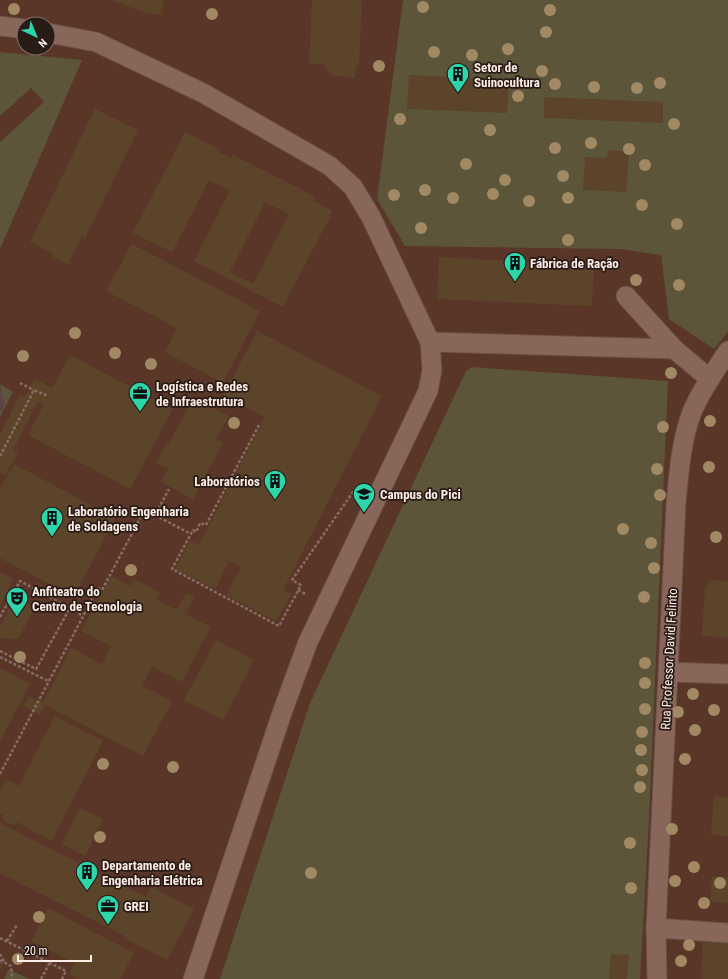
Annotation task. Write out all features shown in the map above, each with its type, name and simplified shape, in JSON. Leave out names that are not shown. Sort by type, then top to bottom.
[{"type":"street","points":[[0,26],[16,28]]},
{"type":"street","points":[[56,34],[96,42],[144,64],[203,93],[330,166],[353,186],[371,217],[430,342],[432,370],[428,391],[308,642],[283,710],[193,979]]},
{"type":"street","points":[[626,296],[674,348],[710,379]]},
{"type":"street","points":[[430,342],[674,348]]},
{"type":"street","name":"Rua Professor David Felinto","points":[[658,979],[656,928],[676,502],[681,456],[692,412],[710,379],[728,351]]},
{"type":"street","points":[[669,672],[728,674]]},
{"type":"street","points":[[656,928],[728,933]]},
{"type":"path","points":[[20,383],[48,396]]},
{"type":"path","points":[[0,456],[34,390]]},
{"type":"path","points":[[259,425],[206,525],[200,523],[196,532],[193,530],[172,569],[279,626],[301,585],[292,580],[359,483]]},
{"type":"path","points":[[155,515],[169,489]]},
{"type":"path","points":[[0,774],[98,588],[102,590],[145,509],[191,534]]},
{"type":"path","points":[[0,617],[20,581],[83,616]]},
{"type":"path","points":[[0,651],[36,669],[70,608]]},
{"type":"path","points":[[9,662],[11,656]]},
{"type":"path","points":[[0,657],[48,682]]},
{"type":"path","points":[[7,941],[17,925]]},
{"type":"path","points":[[0,938],[66,971],[62,979]]},
{"type":"path","points":[[0,954],[5,963]]},
{"type":"path","points":[[0,960],[11,966],[12,979]]},
{"type":"path","points":[[41,979],[50,962]]},
{"type":"shaded area","name":"Campus do Pici","points":[[0,0],[728,0],[728,979],[0,979]]},
{"type":"shaded area","points":[[403,0],[728,0],[728,331],[714,349],[669,319],[661,255],[620,249],[405,246],[377,199]]},
{"type":"shaded area","points":[[0,52],[16,54],[16,56],[41,56],[82,60],[0,249],[0,142],[44,102],[31,88],[0,116]]},
{"type":"shaded area","points":[[472,367],[668,381],[649,818],[640,979],[220,979],[310,703],[466,371]]},
{"type":"shaded area","points":[[0,384],[13,392],[0,417],[0,411],[3,408]]},
{"type":"shaded area","points":[[0,391],[5,402],[0,411]]},
{"type":"shaded area","points":[[9,969],[29,979],[4,979]]},
{"type":"building","points":[[111,0],[163,0],[162,15],[146,13]]},
{"type":"building","points":[[312,0],[362,0],[359,66],[356,66],[355,78],[334,76],[327,71],[324,64],[309,64]]},
{"type":"building","name":"Setor de Suinocultura","points":[[409,75],[509,79],[507,113],[407,109]]},
{"type":"building","name":"Setor de Suinocultura","points":[[544,97],[663,102],[663,123],[544,118]]},
{"type":"building","points":[[95,109],[138,130],[85,238],[82,236],[68,264],[53,257],[54,254],[30,242]]},
{"type":"building","points":[[185,132],[221,150],[219,153],[231,158],[233,155],[316,197],[314,201],[333,211],[283,307],[194,261],[230,190],[209,180],[172,252],[133,233]],"holes":[[[265,202],[289,214],[253,284],[230,272]]]},
{"type":"building","points":[[608,150],[629,152],[626,192],[583,190],[585,157],[607,158]]},
{"type":"building","points":[[132,244],[260,311],[223,383],[165,352],[177,328],[106,291]]},
{"type":"building","name":"Fábrica de Ração","points":[[439,257],[594,266],[592,306],[437,299]]},
{"type":"building","name":"Laboratórios","points":[[257,331],[382,396],[283,590],[291,594],[276,621],[226,595],[241,568],[229,561],[215,589],[175,569],[190,541],[199,545],[265,417],[223,396]]},
{"type":"building","points":[[70,355],[173,409],[130,489],[28,435],[44,404],[38,402],[13,450],[18,453],[5,475],[0,473],[0,434],[20,395],[25,397],[35,379],[52,388]]},
{"type":"building","points":[[194,398],[229,416],[216,439],[223,443],[193,499],[161,482],[168,469],[156,463]]},
{"type":"building","name":"Laboratório Engenharia de Soldagens","points":[[14,464],[115,518],[74,597],[0,558],[0,489]]},
{"type":"building","points":[[0,572],[13,579],[0,605]]},
{"type":"building","points":[[111,576],[130,586],[134,579],[160,593],[156,599],[177,610],[186,593],[194,598],[186,614],[210,627],[182,682],[152,667],[142,686],[172,701],[143,756],[45,705],[40,715],[24,706],[29,696],[43,703],[71,648],[102,664],[111,646],[81,631]]},
{"type":"building","points":[[709,580],[728,581],[728,638],[702,636],[705,587],[708,587]]},
{"type":"building","name":"Anfiteatro do Centro de Tecnologia","points":[[19,591],[34,610],[18,639],[0,638],[0,626]]},
{"type":"building","points":[[216,640],[254,660],[223,720],[184,700]]},
{"type":"building","points":[[0,668],[30,684],[0,741]]},
{"type":"building","points":[[55,716],[103,741],[52,841],[16,822],[14,826],[1,819],[4,815],[0,813],[0,792],[6,779],[19,786]]},
{"type":"building","points":[[714,796],[728,797],[728,836],[711,835]]},
{"type":"building","points":[[80,808],[103,819],[85,856],[62,844]]},
{"type":"building","name":"Departamento de Engenharia Elétrica","points":[[0,823],[146,897],[151,887],[194,909],[167,960],[124,938],[125,936],[0,873]]},
{"type":"building","points":[[712,876],[728,877],[728,903],[710,902]]},
{"type":"building","points":[[48,908],[134,953],[120,979],[79,979],[69,974],[75,963],[31,941]]},
{"type":"building","points":[[703,941],[728,942],[728,979],[701,979]]},
{"type":"building","points":[[611,954],[629,955],[627,979],[609,979]]},
{"type":"building","points":[[0,960],[4,962],[0,969]]},
{"type":"place","name":"Setor de Suinocultura","points":[[458,94]]},
{"type":"place","name":"Fábrica de Ração","points":[[515,282]]},
{"type":"place","name":"Logística e Redes de Infraestrutura","points":[[140,412]]},
{"type":"place","name":"Laboratórios","points":[[275,500]]},
{"type":"place","name":"Campus do Pici","points":[[364,514]]},
{"type":"place","name":"Laboratório Engenharia de Soldagens","points":[[52,538]]},
{"type":"place","name":"Anfiteatro do Centro de Tecnologia","points":[[17,618]]},
{"type":"place","name":"Departamento de Engenharia Elétrica","points":[[87,892]]},
{"type":"place","name":"GREI","points":[[108,926]]}]
